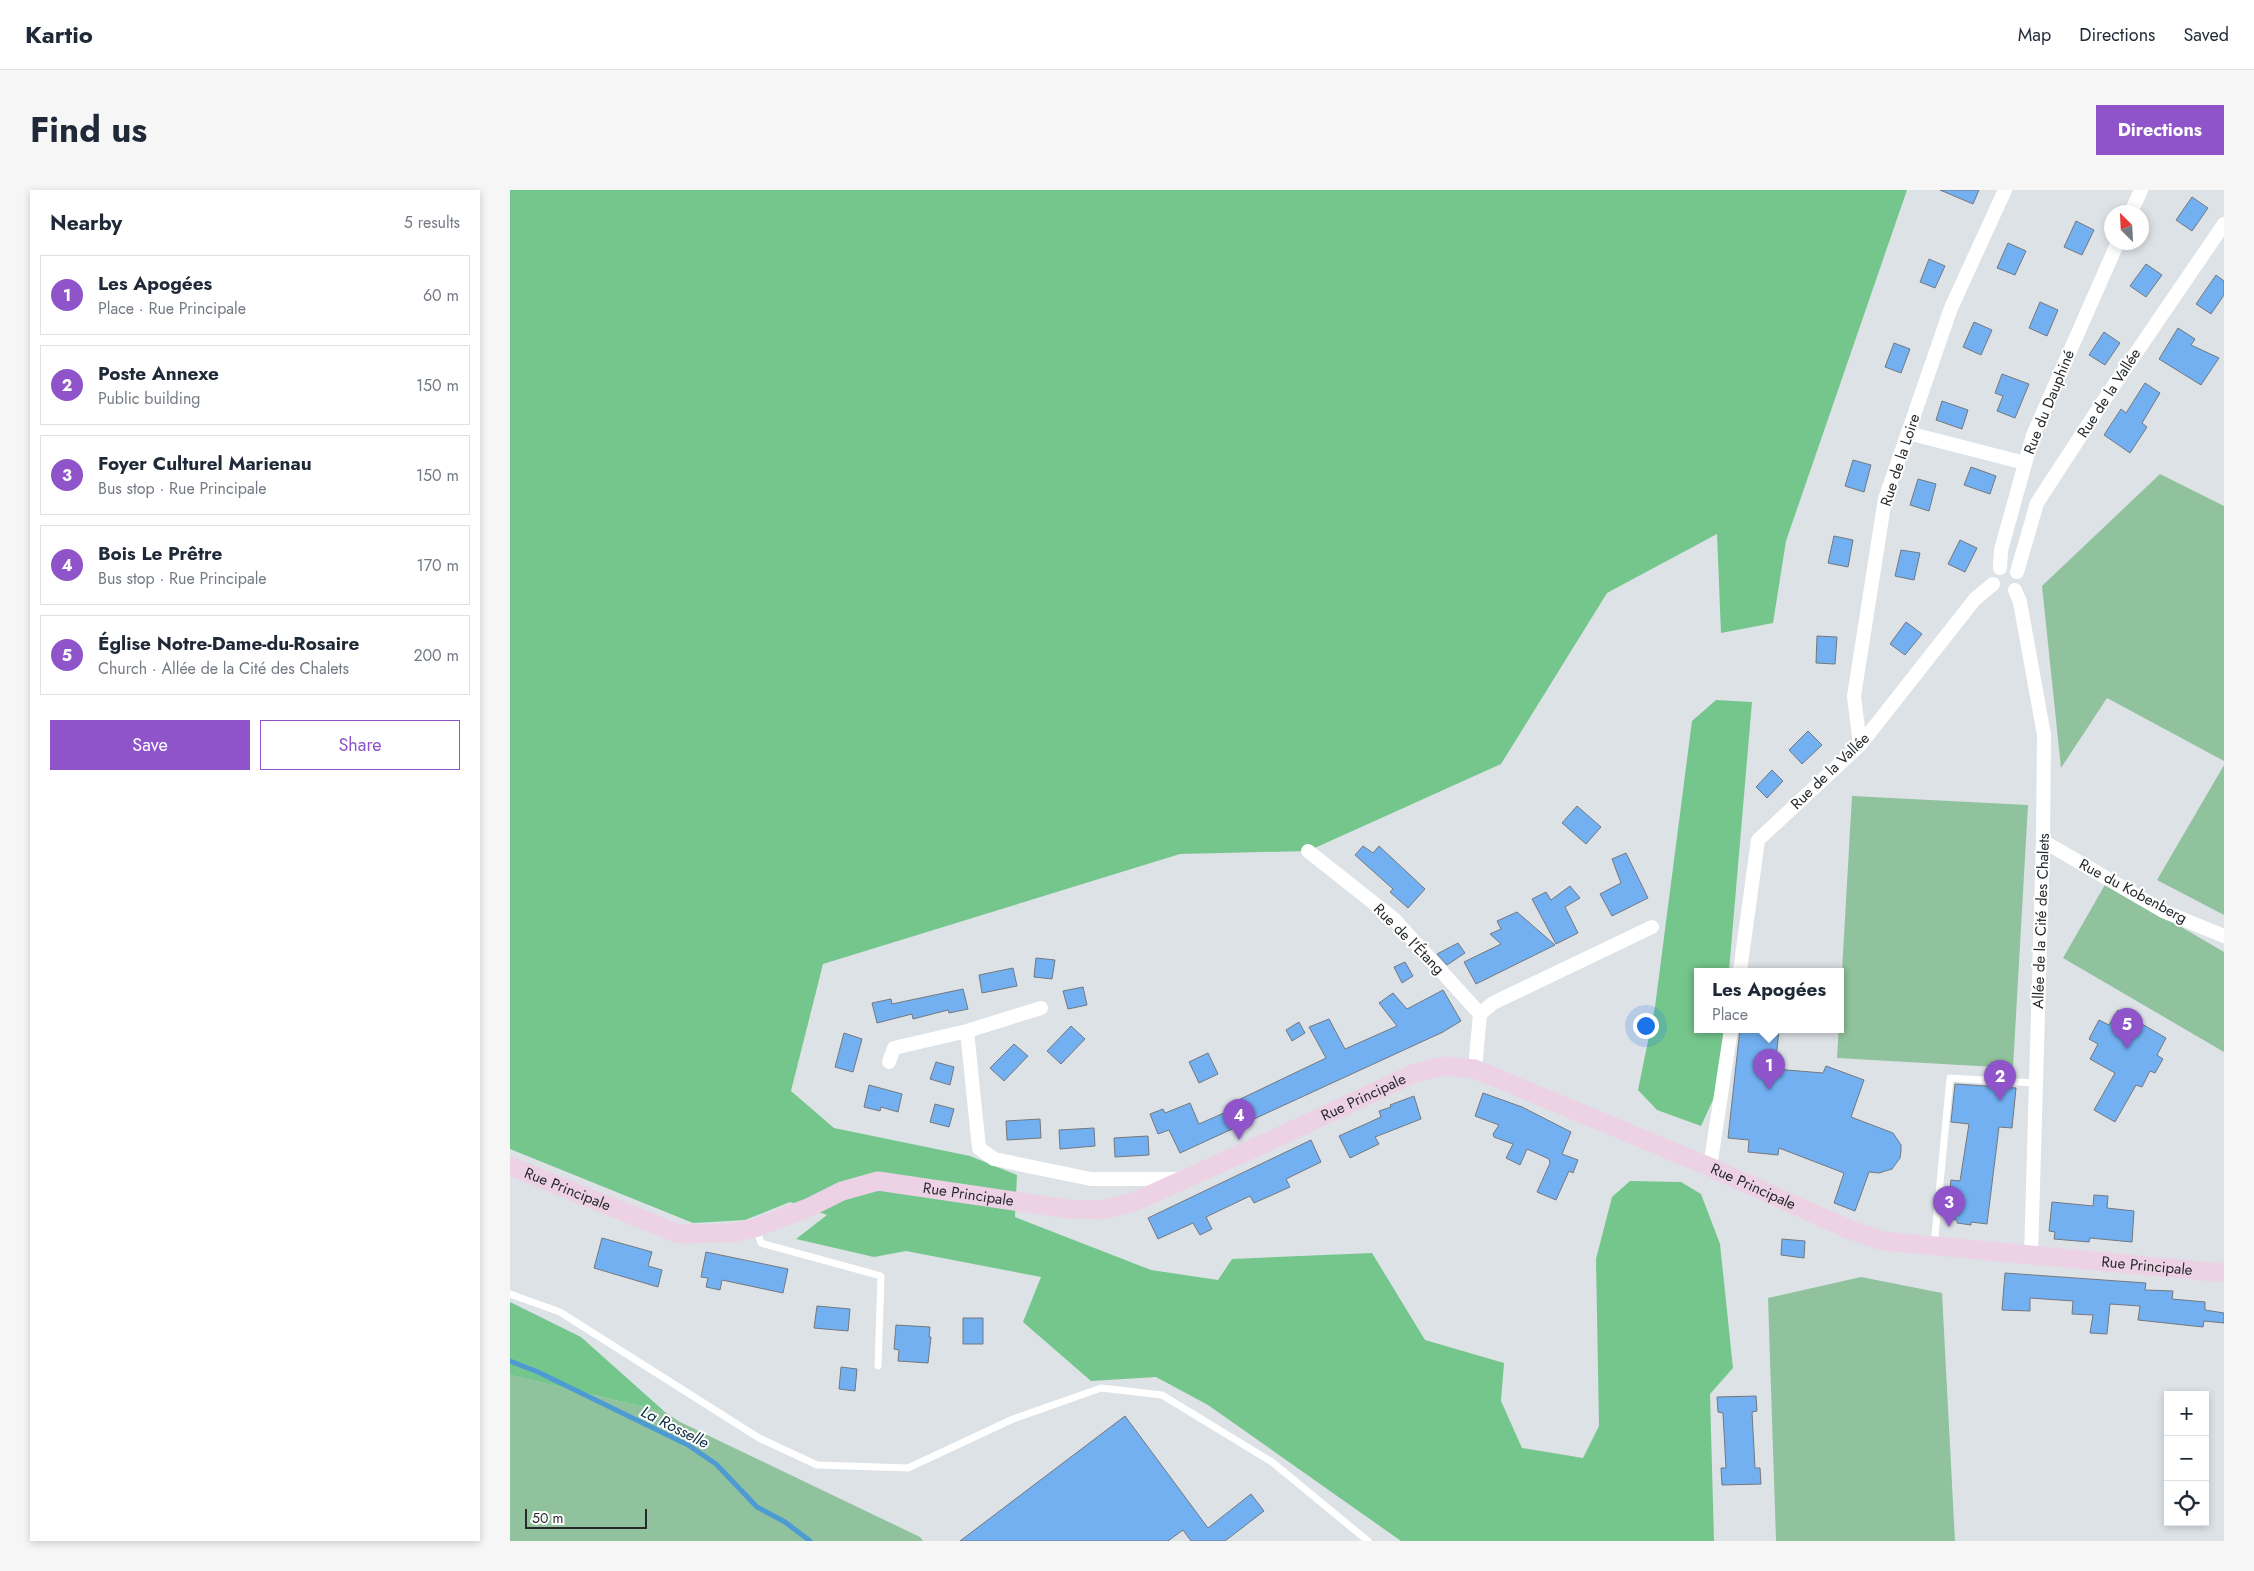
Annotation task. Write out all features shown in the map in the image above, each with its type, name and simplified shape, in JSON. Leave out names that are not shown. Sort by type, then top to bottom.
[{"type":"main road","name":"Rue Principale","points":[[510,1166],[679,1234],[731,1233],[756,1228],[808,1208],[842,1191],[878,1181],[1068,1209],[1102,1210],[1134,1202],[1415,1073],[1444,1066],[1475,1069],[1710,1167],[1850,1230],[1883,1241],[2224,1273]]},
{"type":"street","name":"Rue de la Loire","points":[[1860,745],[1854,696],[1885,498],[1950,308],[2005,190]]},
{"type":"street","points":[[2134,205],[2141,190]]},
{"type":"street","name":"Rue de la Vallée","points":[[2015,590],[2020,580],[2016,572],[2037,503],[2224,224]]},
{"type":"street","name":"Rue du Dauphiné","points":[[2000,568],[2001,550],[2033,435],[2114,250]]},
{"type":"street","points":[[1908,433],[2024,463]]},
{"type":"street","points":[[2000,568],[2010,567],[2016,572]]},
{"type":"street","name":"Rue de la Vallée","points":[[1740,968],[1758,840],[1860,745],[1975,599],[1993,584],[1994,575],[2000,568]]},
{"type":"street","points":[[1993,584],[2000,592],[2005,593],[2015,590]]},
{"type":"street","name":"Allée de la Cité des Chalets","points":[[2015,590],[2020,602],[2044,735],[2043,841],[2031,1255]]},
{"type":"street","name":"Rue du Kobenberg","points":[[2043,841],[2163,911],[2224,936]]},
{"type":"street","name":"Rue de l'Étang","points":[[1308,851],[1394,919],[1480,1014]]},
{"type":"street","points":[[1475,1069],[1480,1014],[1493,1003],[1652,927]]},
{"type":"street","points":[[889,1062],[894,1048],[967,1031],[1041,1008]]},
{"type":"street","points":[[967,1031],[979,1148],[994,1159],[1091,1180],[1182,1179]]},
{"type":"street","points":[[1710,1167],[1730,1033]]},
{"type":"lane","points":[[1934,1246],[1950,1078],[2036,1083]]},
{"type":"lane","points":[[756,1228],[760,1243],[881,1276],[878,1366]]},
{"type":"lane","points":[[510,1294],[560,1312],[759,1438],[817,1465],[908,1468],[1012,1419],[1101,1388],[1162,1395],[1272,1462],[1368,1541]]},
{"type":"green space","points":[[510,190],[1907,190],[1786,541],[1773,623],[1721,633],[1717,534],[1607,593],[1501,764],[1308,851],[1180,854],[823,964],[791,1091],[834,1128],[970,1156],[1017,1175],[1015,1217],[1151,1270],[1218,1280],[1232,1259],[1372,1253],[1425,1340],[1504,1363],[1501,1401],[1522,1448],[1583,1458],[1599,1426],[1596,1259],[1612,1197],[1630,1181],[1681,1182],[1701,1194],[1720,1244],[1733,1368],[1710,1394],[1714,1541],[1401,1541],[1208,1405],[1156,1377],[1091,1381],[1023,1322],[1041,1277],[906,1251],[874,1257],[796,1239],[827,1215],[790,1202],[745,1220],[693,1223],[510,1149]]},
{"type":"green space","points":[[2160,474],[2224,506],[2224,761],[2107,698],[2061,768],[2042,586]]},
{"type":"green space","points":[[1716,700],[1752,702],[1729,968],[1694,968],[1694,1033],[1724,1033],[1718,1089],[1701,1126],[1657,1110],[1638,1090],[1655,1007],[1692,721]]},
{"type":"green space","points":[[2224,765],[2224,915],[2157,880]]},
{"type":"green space","points":[[1852,796],[2028,805],[2013,1068],[1837,1058],[1838,1033],[1844,1033],[1844,968],[1842,968]]},
{"type":"green space","points":[[2106,883],[2224,952],[2224,1052],[2063,958]]},
{"type":"green space","points":[[1861,1277],[1942,1293],[1955,1541],[1776,1541],[1768,1298]]},
{"type":"green space","points":[[510,1302],[581,1337],[665,1412],[510,1375]]},
{"type":"green space","points":[[510,1375],[665,1412],[680,1422],[920,1537],[923,1541],[510,1541]]},
{"type":"building","points":[[1940,190],[1979,190],[1973,204]]},
{"type":"building","points":[[2192,197],[2208,208],[2192,231],[2176,220]]},
{"type":"building","points":[[2076,221],[2094,230],[2082,255],[2064,247]]},
{"type":"building","points":[[2008,243],[2026,251],[2015,275],[1997,268]]},
{"type":"building","points":[[1929,259],[1945,266],[1935,288],[1920,282]]},
{"type":"building","points":[[2146,264],[2162,275],[2146,297],[2130,286]]},
{"type":"building","points":[[2216,275],[2224,281],[2224,295],[2211,314],[2196,304]]},
{"type":"building","points":[[2040,302],[2058,310],[2047,336],[2029,328]]},
{"type":"building","points":[[1974,322],[1992,330],[1981,355],[1963,347]]},
{"type":"building","points":[[2178,328],[2195,339],[2191,345],[2219,358],[2201,385],[2159,359]]},
{"type":"building","points":[[2104,332],[2120,343],[2105,365],[2089,355]]},
{"type":"building","points":[[1894,343],[1910,349],[1901,373],[1885,367]]},
{"type":"building","points":[[2002,374],[2029,384],[2015,418],[1997,411],[2003,396],[1995,393]]},
{"type":"building","points":[[2145,383],[2160,393],[2142,423],[2147,427],[2130,453],[2104,435],[2121,409],[2126,413]]},
{"type":"building","points":[[1942,401],[1968,410],[1962,429],[1936,420]]},
{"type":"building","points":[[1853,460],[1871,465],[1864,492],[1845,486]]},
{"type":"building","points":[[1971,467],[1996,476],[1990,494],[1964,485]]},
{"type":"building","points":[[1918,479],[1936,484],[1929,511],[1910,505]]},
{"type":"building","points":[[1834,536],[1853,540],[1848,567],[1828,563]]},
{"type":"building","points":[[1960,540],[1977,548],[1965,572],[1948,564]]},
{"type":"building","points":[[1901,550],[1920,553],[1914,580],[1895,576]]},
{"type":"building","points":[[1906,622],[1922,634],[1905,655],[1890,644]]},
{"type":"building","points":[[1817,636],[1837,637],[1835,664],[1816,663]]},
{"type":"building","points":[[1808,731],[1822,745],[1802,764],[1789,750]]},
{"type":"building","points":[[1772,770],[1783,781],[1767,798],[1756,787]]},
{"type":"building","points":[[1577,806],[1601,827],[1586,844],[1562,823]]},
{"type":"building","points":[[1363,846],[1373,853],[1379,846],[1425,889],[1408,908],[1390,892],[1393,889],[1355,855]]},
{"type":"building","points":[[1626,853],[1648,898],[1612,916],[1600,894],[1621,883],[1612,859]]},
{"type":"building","points":[[1570,886],[1580,898],[1565,907],[1578,933],[1556,944],[1532,899],[1546,892],[1551,900]]},
{"type":"building","points":[[1517,912],[1555,945],[1476,984],[1464,962],[1501,944],[1490,934],[1501,929],[1497,921]]},
{"type":"building","points":[[1458,943],[1465,953],[1447,965],[1437,954]]},
{"type":"building","points":[[1036,958],[1055,960],[1052,979],[1034,977]]},
{"type":"building","points":[[1405,962],[1413,976],[1402,983],[1394,967]]},
{"type":"building","points":[[1013,968],[1017,986],[982,993],[979,975]]},
{"type":"building","points":[[1083,987],[1087,1005],[1068,1009],[1063,991]]},
{"type":"building","points":[[963,989],[968,1009],[949,1013],[948,1010],[913,1019],[912,1014],[877,1023],[872,1003],[891,999],[892,1004]]},
{"type":"building","points":[[1443,990],[1461,1021],[1443,1032],[1180,1153],[1169,1130],[1158,1134],[1150,1114],[1163,1109],[1165,1113],[1190,1103],[1199,1124],[1233,1109],[1230,1104],[1326,1058],[1309,1027],[1329,1019],[1345,1049],[1397,1026],[1379,1003],[1393,993],[1407,1009]]},
{"type":"building","points":[[2118,1010],[2166,1038],[2157,1055],[2163,1059],[2155,1073],[2150,1071],[2142,1087],[2136,1085],[2115,1122],[2094,1110],[2115,1073],[2090,1059],[2098,1044],[2089,1039],[2099,1020],[2109,1025]]},
{"type":"building","points":[[1299,1022],[1305,1033],[1292,1041],[1286,1030]]},
{"type":"building","points":[[1071,1026],[1085,1039],[1061,1064],[1047,1051]]},
{"type":"building","points":[[844,1033],[862,1039],[853,1072],[835,1067]]},
{"type":"building","points":[[1740,1033],[1779,1033],[1775,1069],[1823,1073],[1826,1066],[1864,1080],[1851,1117],[1893,1133],[1901,1145],[1901,1151],[1900,1158],[1892,1169],[1879,1173],[1869,1172],[1855,1211],[1834,1203],[1844,1173],[1779,1148],[1778,1155],[1748,1152],[1749,1140],[1728,1138]]},
{"type":"building","points":[[1014,1044],[1028,1056],[1004,1081],[990,1068]]},
{"type":"building","points":[[1208,1053],[1218,1074],[1199,1083],[1189,1062]]},
{"type":"building","points":[[936,1062],[954,1067],[950,1085],[930,1079]]},
{"type":"building","points":[[1955,1084],[2016,1088],[2012,1128],[1999,1127],[1987,1224],[1971,1222],[1971,1225],[1947,1219],[1951,1180],[1960,1181],[1969,1124],[1951,1122]]},
{"type":"building","points":[[869,1085],[902,1094],[898,1112],[881,1107],[880,1111],[864,1107]]},
{"type":"building","points":[[1483,1093],[1522,1107],[1571,1132],[1562,1154],[1578,1160],[1573,1173],[1569,1171],[1556,1200],[1537,1192],[1550,1163],[1549,1159],[1527,1149],[1520,1165],[1506,1158],[1513,1144],[1494,1137],[1493,1134],[1499,1125],[1475,1116]]},
{"type":"building","points":[[1414,1096],[1421,1119],[1375,1137],[1379,1144],[1350,1158],[1339,1136],[1381,1117],[1379,1111],[1391,1107],[1390,1105]]},
{"type":"building","points":[[935,1104],[954,1109],[949,1127],[930,1122]]},
{"type":"building","points":[[1040,1119],[1041,1138],[1007,1140],[1006,1121]]},
{"type":"building","points":[[1094,1128],[1095,1146],[1060,1149],[1059,1130]]},
{"type":"building","points":[[1148,1136],[1149,1155],[1115,1157],[1114,1138]]},
{"type":"building","points":[[1311,1140],[1321,1162],[1286,1179],[1290,1187],[1254,1203],[1250,1196],[1206,1217],[1212,1229],[1200,1235],[1193,1223],[1158,1239],[1148,1218]]},
{"type":"building","points":[[2094,1195],[2108,1196],[2107,1208],[2134,1211],[2132,1242],[2090,1238],[2089,1242],[2054,1239],[2055,1232],[2049,1231],[2052,1202],[2093,1206]]},
{"type":"building","points":[[602,1238],[652,1252],[648,1266],[662,1270],[658,1287],[594,1268]]},
{"type":"building","points":[[1782,1239],[1805,1241],[1804,1258],[1781,1255]]},
{"type":"building","points":[[706,1252],[788,1269],[783,1293],[722,1280],[720,1290],[706,1287],[708,1278],[701,1277]]},
{"type":"building","points":[[2005,1273],[2146,1283],[2145,1290],[2173,1291],[2172,1299],[2205,1302],[2205,1310],[2224,1313],[2224,1323],[2204,1321],[2203,1327],[2138,1320],[2140,1306],[2110,1304],[2107,1334],[2090,1333],[2093,1315],[2072,1314],[2073,1301],[2030,1298],[2030,1311],[2002,1310]]},
{"type":"building","points":[[817,1306],[850,1309],[848,1331],[814,1328]]},
{"type":"building","points":[[963,1318],[983,1318],[983,1344],[963,1344]]},
{"type":"building","points":[[896,1325],[930,1327],[929,1337],[931,1337],[928,1363],[898,1361],[899,1350],[894,1349]]},
{"type":"building","points":[[841,1367],[857,1369],[855,1391],[839,1389]]},
{"type":"building","points":[[1756,1396],[1757,1411],[1752,1412],[1755,1468],[1760,1468],[1761,1484],[1722,1485],[1721,1468],[1726,1468],[1723,1413],[1718,1412],[1717,1397]]},
{"type":"building","points":[[1125,1416],[1208,1528],[1251,1494],[1264,1511],[1225,1541],[1191,1541],[1183,1530],[1168,1541],[960,1541]]},
{"type":"waterway","name":"La Rosselle","points":[[510,1361],[538,1372],[688,1445],[716,1464],[757,1507],[785,1522],[810,1541]]},
{"type":"place","name":"Église Notre-Dame-du-Rosaire","points":[[2127,1049]]},
{"type":"place","name":"Les Apogées","points":[[1769,1090]]},
{"type":"place","name":"Poste Annexe","points":[[2000,1101]]},
{"type":"place","name":"Bois Le Prêtre","points":[[1239,1140]]},
{"type":"place","name":"Foyer Culturel Marienau","points":[[1949,1227]]}]
